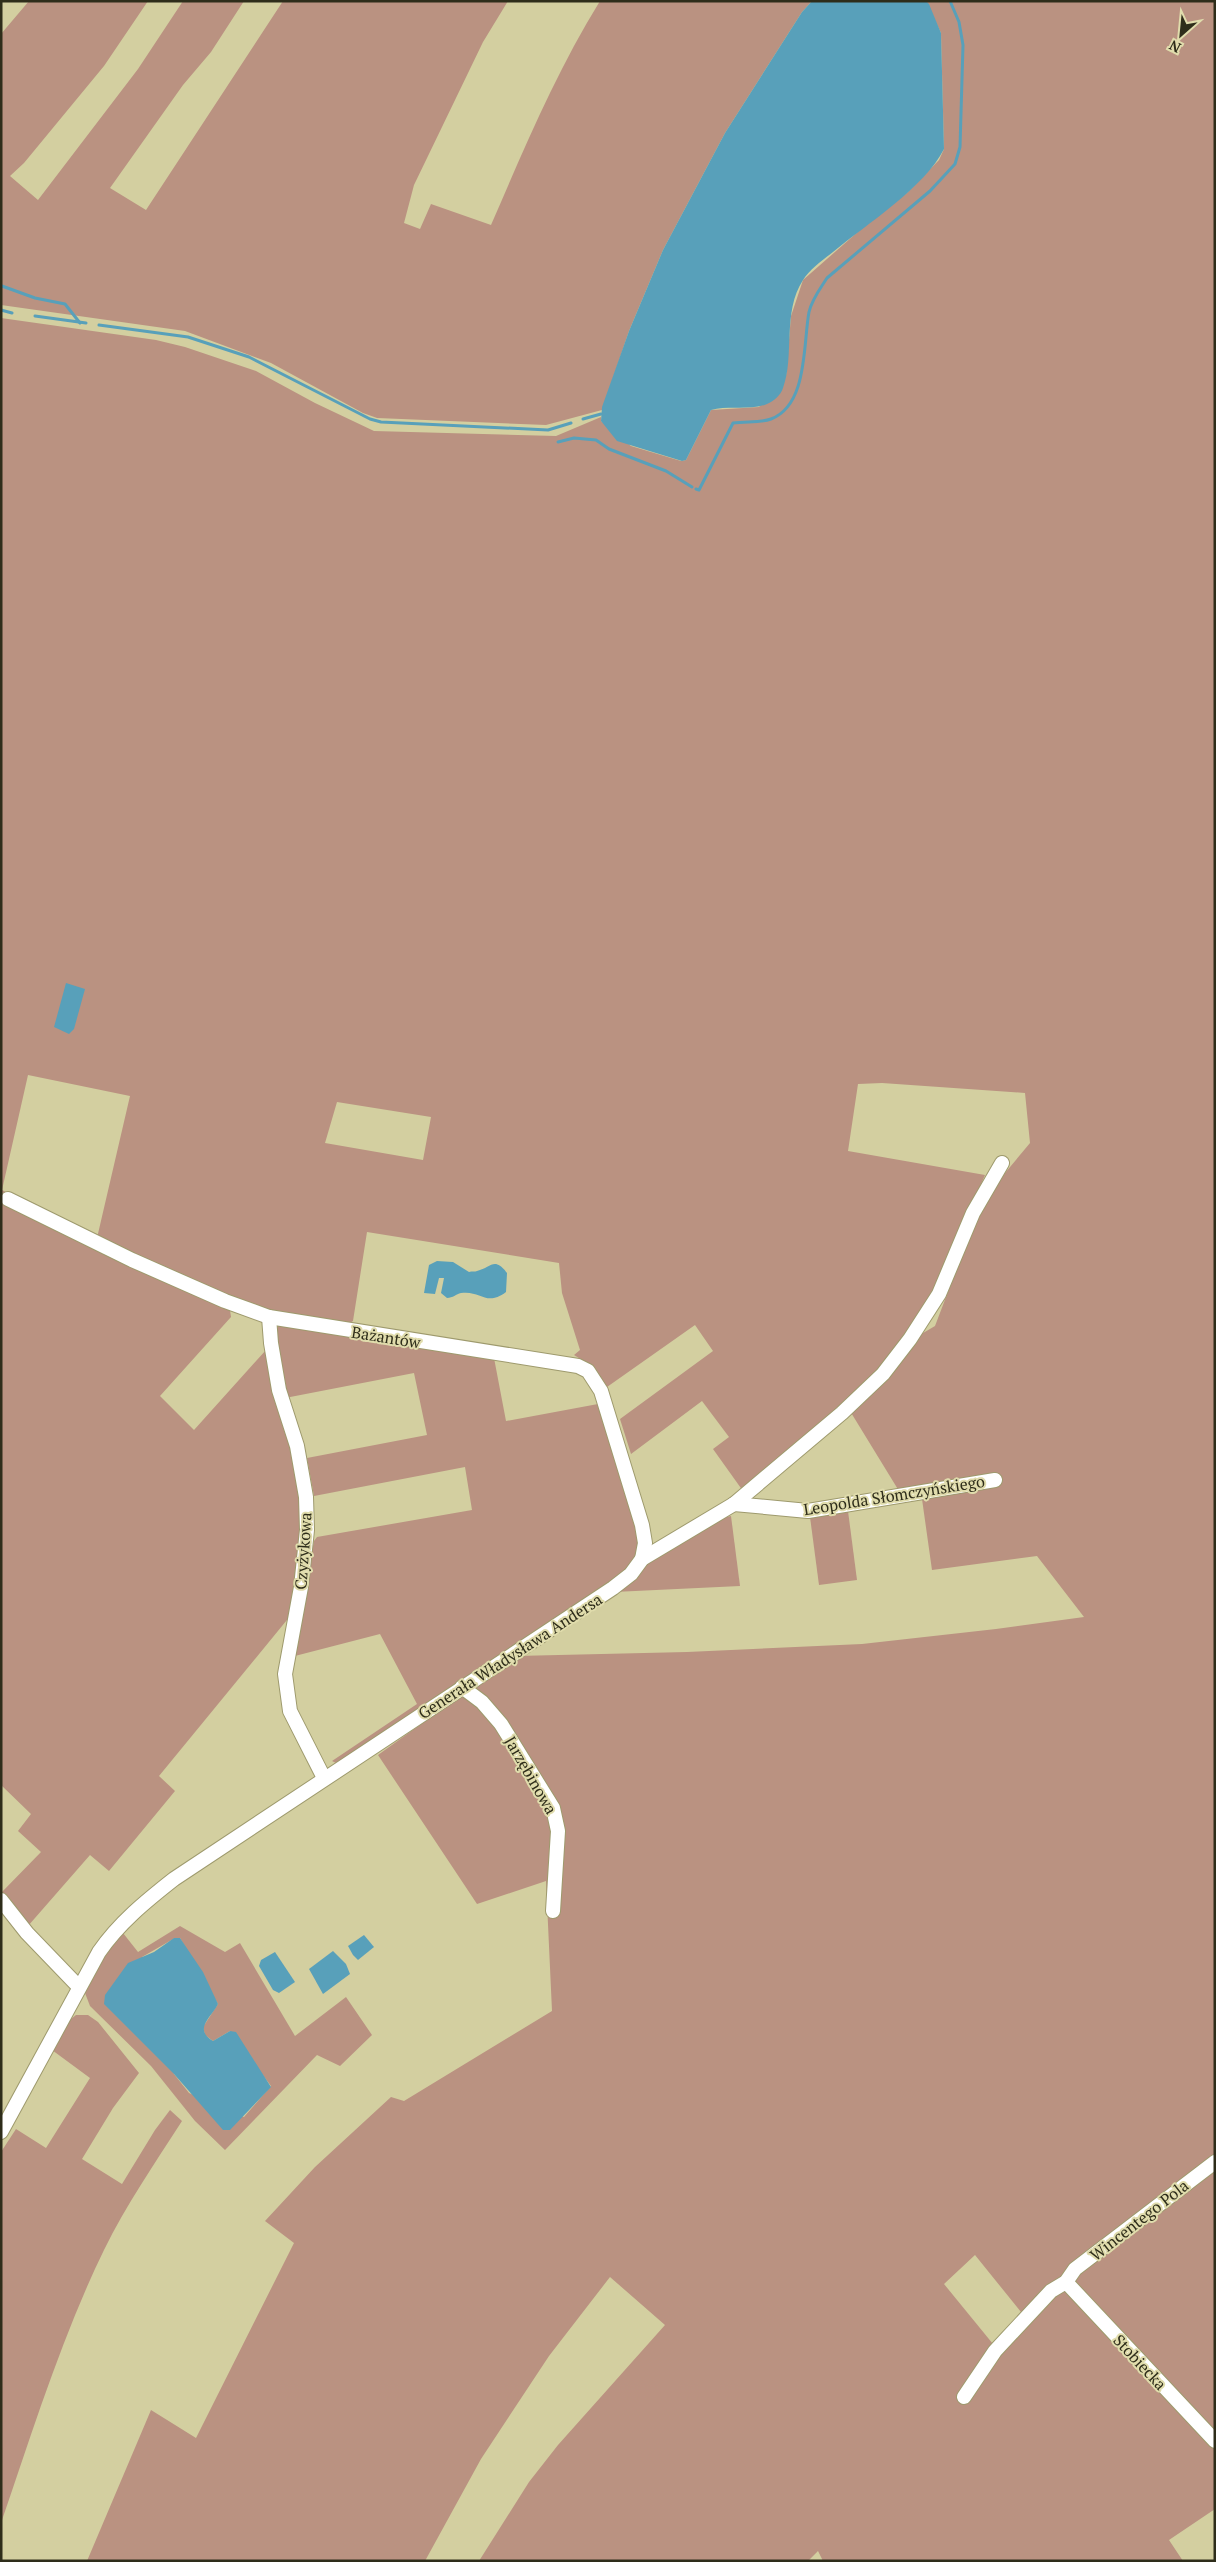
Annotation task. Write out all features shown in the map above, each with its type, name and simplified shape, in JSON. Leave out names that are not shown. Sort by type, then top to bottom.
[{"type":"street","name":"Generała Władysława Andersa","points":[[1,2132],[79,1987],[106,1942],[150,1897],[324,1778],[613,1588],[631,1574],[642,1560],[734,1504],[853,1404],[894,1360],[939,1294],[973,1213],[1002,1163]]},
{"type":"street","name":"Bażantów","points":[[8,1199],[132,1260],[225,1301],[269,1317],[440,1346],[564,1362],[588,1371],[601,1391],[642,1525],[645,1543],[642,1560]]},
{"type":"street","name":"Czyżykowa","points":[[269,1317],[271,1343],[279,1390],[297,1446],[306,1497],[307,1530],[301,1587],[285,1674],[290,1711],[324,1778]]},
{"type":"street","name":"Leopolda Słomczyńskiego","points":[[734,1504],[808,1511],[995,1480]]},
{"type":"street","name":"Jarzębinowa","points":[[462,1687],[482,1702],[501,1724],[553,1808],[558,1831],[553,1911]]},
{"type":"street","points":[[1,1900],[27,1933],[79,1987]]},
{"type":"street","name":"Wincentego Pola","points":[[964,2397],[996,2351],[1051,2291],[1066,2282],[1075,2269],[1215,2162]]},
{"type":"street","name":"Stobiecka","points":[[1066,2282],[1215,2442]]},
{"type":"shaded area","points":[[29,1],[148,1],[104,66],[24,163],[10,176],[38,200],[138,69],[183,1],[244,1],[211,52],[183,85],[110,188],[146,210],[283,1],[508,1],[483,42],[414,185],[404,223],[420,229],[431,204],[491,225],[528,139],[555,83],[600,1],[812,1],[802,12],[725,133],[663,250],[629,331],[602,410],[546,425],[377,418],[363,413],[271,363],[185,331],[1,305],[1,34]]},
{"type":"shaded area","points":[[926,1],[1215,1],[1215,2509],[1169,2540],[1183,2561],[823,2561],[818,2551],[808,2561],[479,2561],[529,2482],[558,2445],[665,2325],[610,2277],[549,2356],[481,2459],[425,2561],[87,2561],[151,2410],[196,2438],[294,2243],[265,2221],[315,2167],[391,2097],[404,2101],[552,2011],[546,1881],[477,1904],[378,1755],[516,1656],[687,1652],[862,1644],[1084,1617],[1037,1556],[932,1570],[922,1499],[899,1491],[850,1411],[918,1336],[935,1326],[975,1221],[1005,1173],[1030,1143],[1025,1093],[882,1083],[858,1084],[848,1151],[985,1175],[929,1306],[868,1385],[743,1491],[713,1449],[729,1437],[702,1401],[631,1454],[620,1419],[713,1351],[695,1325],[607,1387],[595,1368],[574,1355],[580,1350],[562,1293],[559,1263],[367,1232],[353,1321],[348,1324],[230,1310],[231,1317],[160,1396],[194,1430],[266,1350],[295,1462],[302,1519],[291,1615],[159,1776],[175,1791],[109,1871],[90,1855],[28,1926],[1,1893],[41,1852],[18,1831],[31,1814],[1,1785],[1,318],[156,340],[185,347],[256,371],[315,403],[374,431],[556,436],[601,417],[601,421],[631,446],[681,461],[686,460],[711,410],[759,407],[786,376],[791,316],[803,280],[860,230],[908,192],[939,160],[944,149],[941,33]],"holes":[[[28,1075],[130,1096],[97,1238],[2,1190]],[[337,1102],[431,1117],[423,1160],[325,1143]],[[975,2255],[1021,2312],[993,2344],[944,2284]]]},
{"type":"shaded area","points":[[283,1324],[494,1358],[506,1421],[598,1404],[638,1526],[641,1549],[629,1569],[336,1763],[332,1761],[417,1704],[380,1634],[291,1657],[314,1541],[317,1537],[472,1510],[465,1467],[314,1496],[307,1458],[427,1435],[414,1373],[285,1398],[276,1331],[278,1326]]},
{"type":"shaded area","points":[[848,1511],[857,1580],[819,1585],[810,1517]]},
{"type":"shaded area","points":[[731,1516],[740,1586],[614,1592],[643,1565],[722,1518]]},
{"type":"shaded area","points":[[180,1926],[225,1952],[240,1943],[295,2036],[346,1997],[372,2035],[340,2066],[317,2055],[225,2150],[195,2121],[151,2066],[90,2006],[85,1993],[109,1948],[123,1933],[138,1952]],"holes":[[[175,1938],[180,1938],[218,2004],[203,2027],[205,2035],[213,2041],[230,2031],[271,2086],[244,2117],[189,2093],[174,2074],[142,1957]]]},
{"type":"shaded area","points":[[76,2015],[88,2015],[98,2022],[139,2073],[113,2108],[82,2159],[122,2184],[155,2130],[170,2110],[182,2121],[122,2217],[89,2283],[48,2385],[1,2523],[1,2152],[16,2129],[46,2148],[90,2078],[52,2050],[66,2023]]},
{"type":"water","points":[[812,1],[926,1],[929,4],[941,33],[944,149],[935,163],[909,191],[817,265],[803,280],[793,306],[786,375],[782,391],[777,398],[770,403],[760,406],[711,410],[686,460],[682,461],[617,441],[601,421],[602,407],[629,331],[663,250],[725,133],[802,12]]},
{"type":"water","points":[[66,983],[85,989],[74,1029],[69,1034],[54,1027]]},
{"type":"water","points":[[437,1261],[453,1262],[469,1272],[482,1270],[492,1264],[499,1265],[507,1273],[506,1292],[493,1298],[461,1293],[447,1298],[441,1293],[444,1278],[439,1278],[435,1294],[424,1293],[429,1265]]},
{"type":"water","points":[[364,1935],[374,1947],[358,1960],[348,1946]]},
{"type":"water","points":[[174,1938],[180,1938],[203,1972],[218,2004],[205,2023],[204,2032],[207,2037],[213,2041],[230,2031],[236,2032],[271,2087],[230,2130],[223,2130],[174,2074],[104,2004],[105,1995],[128,1963],[154,1952]]},
{"type":"water","points":[[333,1951],[346,1964],[350,1974],[323,1994],[309,1969]]},
{"type":"water","points":[[275,1952],[295,1982],[279,1993],[273,1990],[259,1966],[261,1960]]},
{"type":"waterway","points":[[696,489],[699,490],[733,423],[771,419],[783,412],[792,401],[802,372],[810,307],[827,278],[930,191],[955,164],[960,147],[963,45],[959,22],[950,1]]},
{"type":"waterway","points":[[2,286],[35,298],[65,304],[80,323]]},
{"type":"waterway","points":[[1,310],[12,313]]},
{"type":"waterway","points":[[35,316],[86,323]]},
{"type":"waterway","points":[[99,325],[188,337],[249,357],[370,419],[381,422],[548,430],[571,423]]},
{"type":"waterway","points":[[583,419],[601,414]]},
{"type":"waterway","points":[[558,442],[574,438],[596,440],[609,449],[666,471],[692,487]]}]
